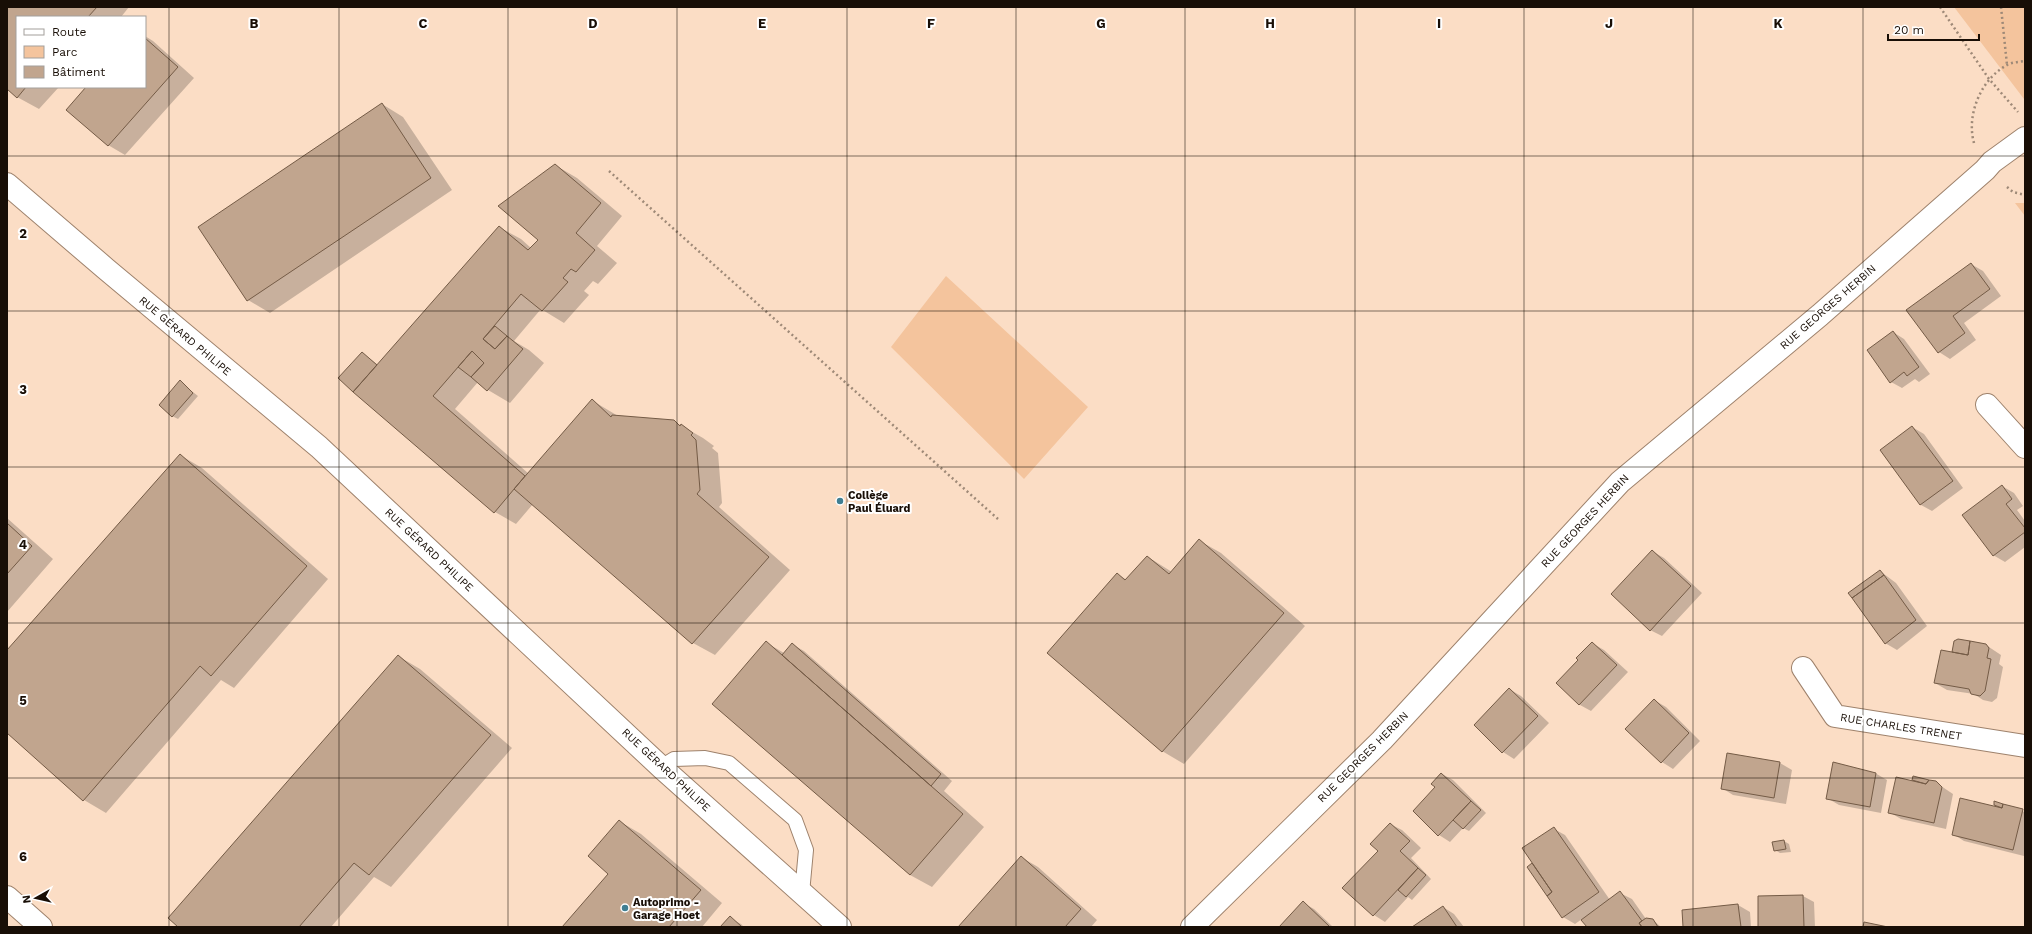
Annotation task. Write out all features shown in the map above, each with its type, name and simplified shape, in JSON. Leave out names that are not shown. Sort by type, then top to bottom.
[{"type":"street","name":"RUE GEORGES HERBIN","points":[[1194,926],[1382,740],[1620,482],[1820,316],[1985,170],[1992,162],[2025,138]]},
{"type":"street","name":"RUE GÉRARD PHILIPE","points":[[7,184],[319,448],[661,767],[840,927]]},
{"type":"street","points":[[1987,405],[2025,447]]},
{"type":"street","name":"RUE CHARLES TRENET","points":[[1804,668],[1835,716],[2025,746]]},
{"type":"street","points":[[7,897],[41,927]]},
{"type":"lane","points":[[661,767],[674,759],[705,758],[728,763],[796,820],[806,850],[802,893]]},
{"type":"path","points":[[1940,7],[1989,79],[2020,114]]},
{"type":"path","points":[[2001,7],[2007,65]]},
{"type":"path","points":[[609,171],[998,519]]},
{"type":"green space","points":[[1954,7],[2025,7],[2025,99],[2024,99]]},
{"type":"green space","points":[[2015,203],[2025,203],[2025,216]]},
{"type":"green space","points":[[946,276],[1088,407],[1024,479],[891,347]]},
{"type":"building","points":[[7,7],[97,7],[89,16],[16,16],[16,88],[25,88],[17,98],[7,89]]},
{"type":"building","points":[[146,39],[178,67],[108,146],[66,110],[85,88],[146,88]]},
{"type":"building","points":[[382,103],[431,178],[247,301],[198,227]]},
{"type":"building","points":[[555,164],[601,203],[576,233],[595,250],[576,272],[571,269],[563,278],[568,282],[542,311],[521,294],[483,339],[495,349],[507,336],[523,349],[487,391],[471,377],[484,363],[472,351],[433,396],[525,476],[494,513],[353,392],[499,226],[528,250],[538,240],[498,206]]},
{"type":"building","points":[[1971,263],[1990,289],[1953,316],[1965,333],[1938,353],[1906,310]]},
{"type":"building","points":[[495,326],[507,336],[495,349],[483,339]]},
{"type":"building","points":[[1893,331],[1919,367],[1907,376],[1904,372],[1890,383],[1867,350]]},
{"type":"building","points":[[472,351],[484,363],[471,377],[458,367]]},
{"type":"building","points":[[362,352],[377,365],[353,392],[338,378]]},
{"type":"building","points":[[180,380],[193,393],[172,417],[159,405]]},
{"type":"building","points":[[592,399],[611,417],[612,415],[674,420],[680,426],[681,424],[693,433],[691,435],[696,440],[700,490],[697,494],[769,557],[692,644],[514,489]]},
{"type":"building","points":[[1912,426],[1953,481],[1920,505],[1880,450]]},
{"type":"building","points":[[180,454],[307,566],[211,676],[200,666],[83,801],[7,733],[7,650]]},
{"type":"building","points":[[2002,485],[2012,499],[2006,504],[2025,528],[2025,532],[1993,556],[1962,515]]},
{"type":"building","points":[[7,523],[32,546],[7,574]]},
{"type":"building","points":[[1199,539],[1284,613],[1162,752],[1047,653],[1117,573],[1125,580],[1147,556],[1169,574]]},
{"type":"building","points":[[1652,550],[1691,586],[1650,631],[1611,594]]},
{"type":"building","points":[[1880,570],[1884,575],[1852,598],[1848,593]]},
{"type":"building","points":[[1884,575],[1916,620],[1885,644],[1852,598]]},
{"type":"building","points":[[1958,639],[1970,641],[1968,655],[1952,652],[1954,641]]},
{"type":"building","points":[[766,641],[963,814],[910,875],[712,704]]},
{"type":"building","points":[[1970,641],[1986,644],[1989,648],[1987,658],[1991,659],[1985,691],[1980,696],[1971,694],[1969,689],[1934,683],[1941,650],[1968,655]]},
{"type":"building","points":[[1592,642],[1617,665],[1579,705],[1556,683],[1578,660],[1576,658]]},
{"type":"building","points":[[792,643],[941,774],[931,786],[782,655]]},
{"type":"building","points":[[398,655],[491,735],[369,875],[354,863],[299,927],[178,927],[168,918]]},
{"type":"building","points":[[1509,688],[1538,716],[1502,753],[1474,725]]},
{"type":"building","points":[[1654,699],[1689,733],[1661,763],[1625,729]]},
{"type":"building","points":[[1727,753],[1780,762],[1774,798],[1721,789]]},
{"type":"building","points":[[1833,762],[1876,773],[1870,807],[1826,799]]},
{"type":"building","points":[[1441,773],[1471,801],[1438,836],[1413,811],[1435,787],[1431,784]]},
{"type":"building","points":[[1913,776],[1929,780],[1926,784],[1912,780]]},
{"type":"building","points":[[1896,777],[1926,784],[1929,780],[1936,781],[1942,787],[1934,823],[1888,813]]},
{"type":"building","points":[[1960,798],[2002,808],[2003,804],[2023,809],[2013,850],[1952,835]]},
{"type":"building","points":[[1471,801],[1481,810],[1463,829],[1453,820]]},
{"type":"building","points":[[1994,801],[2003,804],[2002,808],[1994,805]]},
{"type":"building","points":[[619,820],[701,890],[669,927],[562,927],[608,874],[588,856]]},
{"type":"building","points":[[1390,823],[1410,841],[1400,851],[1418,868],[1373,916],[1342,888],[1378,851],[1370,844]]},
{"type":"building","points":[[1554,827],[1599,892],[1562,918],[1547,896],[1552,892],[1522,848]]},
{"type":"building","points":[[1784,840],[1786,849],[1774,851],[1772,842]]},
{"type":"building","points":[[1021,856],[1081,909],[1065,927],[958,927]]},
{"type":"building","points":[[1532,863],[1552,892],[1547,896],[1527,867]]},
{"type":"building","points":[[1418,868],[1426,875],[1406,897],[1398,890]]},
{"type":"building","points":[[1620,891],[1642,921],[1639,923],[1642,927],[1587,927],[1581,920]]},
{"type":"building","points":[[1803,895],[1804,927],[1758,927],[1758,896]]},
{"type":"building","points":[[1303,901],[1329,926],[1328,927],[1279,927]]},
{"type":"building","points":[[1738,904],[1741,927],[1683,927],[1682,910]]},
{"type":"building","points":[[1443,906],[1457,927],[1412,927]]},
{"type":"building","points":[[730,916],[742,927],[720,927]]},
{"type":"building","points":[[1646,918],[1653,919],[1658,927],[1642,927],[1639,923]]},
{"type":"building","points":[[1864,922],[1888,927],[1863,927]]},
{"type":"place","name":"Collège Paul Éluard","points":[[840,501]]},
{"type":"place","name":"Autoprimo - Garage Hoet","points":[[625,908]]}]
